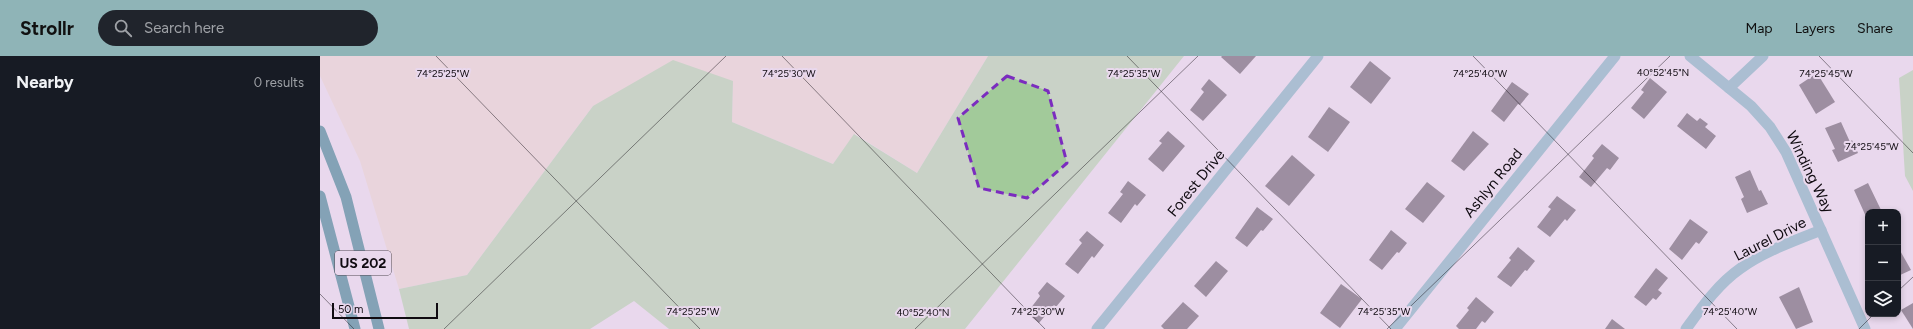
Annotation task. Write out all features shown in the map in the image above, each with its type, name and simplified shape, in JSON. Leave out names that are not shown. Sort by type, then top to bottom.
[{"type":"main road","name":"US 202","points":[[320,131],[346,197],[379,329]]},
{"type":"main road","name":"US 202","points":[[320,196],[355,329]]},
{"type":"street","name":"Forest Drive","points":[[1097,329],[1318,56]]},
{"type":"street","name":"Ashlyn Road","points":[[1395,329],[1615,56]]},
{"type":"street","name":"Winding Way","points":[[1690,56],[1751,106],[1770,127],[1786,152],[1865,329]]},
{"type":"street","points":[[1729,88],[1763,56]]},
{"type":"street","name":"Laurel Drive","points":[[1686,329],[1722,284],[1742,267],[1774,250],[1821,230]]},
{"type":"highlighted area","points":[[1007,76],[1048,91],[1067,163],[1027,198],[979,188],[958,118]]},
{"type":"shaded area","points":[[320,56],[988,56],[917,173],[855,134],[833,164],[732,122],[733,81],[593,106],[467,275],[399,289],[360,161],[320,76]]},
{"type":"green space","points":[[988,56],[1184,56],[965,329],[669,329],[634,301],[590,329],[409,329],[399,289],[467,275],[593,106],[673,60],[733,81],[732,122],[833,164],[854,134],[917,173]]},
{"type":"green space","points":[[1913,70],[1913,191],[1905,176],[1899,78]]},
{"type":"building","points":[[1256,56],[1240,74],[1221,57]]},
{"type":"building","points":[[1370,61],[1391,78],[1371,104],[1350,87]]},
{"type":"building","points":[[1817,73],[1835,102],[1816,114],[1799,85]]},
{"type":"building","points":[[1650,78],[1667,92],[1644,119],[1631,108],[1644,92],[1641,90]]},
{"type":"building","points":[[1209,79],[1227,95],[1203,121],[1190,110],[1204,92],[1201,89]]},
{"type":"building","points":[[1512,82],[1529,94],[1520,105],[1518,104],[1504,122],[1491,111]]},
{"type":"building","points":[[1329,107],[1350,122],[1328,152],[1308,137]]},
{"type":"building","points":[[1687,113],[1697,121],[1700,118],[1708,124],[1705,127],[1716,136],[1706,149],[1677,126]]},
{"type":"building","points":[[1841,122],[1850,142],[1852,140],[1858,153],[1838,162],[1832,150],[1835,149],[1825,128]]},
{"type":"building","points":[[1168,131],[1185,146],[1163,172],[1148,159],[1162,143],[1159,141]]},
{"type":"building","points":[[1473,131],[1489,144],[1464,171],[1451,161]]},
{"type":"building","points":[[1602,144],[1619,158],[1610,170],[1607,168],[1591,187],[1579,177],[1594,158],[1592,156]]},
{"type":"building","points":[[1292,155],[1315,175],[1289,206],[1265,186]]},
{"type":"building","points":[[1750,170],[1759,191],[1761,190],[1768,204],[1747,213],[1741,199],[1744,197],[1735,177]]},
{"type":"building","points":[[1128,181],[1146,195],[1137,206],[1135,204],[1121,223],[1108,213],[1123,194],[1120,192]]},
{"type":"building","points":[[1427,182],[1445,196],[1423,223],[1405,209]]},
{"type":"building","points":[[1868,183],[1881,209],[1865,209],[1865,214],[1854,190]]},
{"type":"building","points":[[1557,196],[1576,210],[1567,221],[1565,219],[1550,237],[1537,227],[1551,209],[1548,207]]},
{"type":"building","points":[[1257,207],[1273,219],[1263,231],[1261,230],[1247,247],[1235,238]]},
{"type":"building","points":[[1690,219],[1708,232],[1699,244],[1696,242],[1682,260],[1669,249]]},
{"type":"building","points":[[1391,230],[1407,243],[1399,253],[1397,252],[1382,270],[1369,260]]},
{"type":"building","points":[[1087,231],[1104,245],[1094,258],[1092,256],[1078,274],[1065,264],[1082,243],[1079,240]]},
{"type":"building","points":[[1518,247],[1535,261],[1527,271],[1525,270],[1511,287],[1497,277],[1511,260],[1509,258]]},
{"type":"building","points":[[1901,252],[1911,270],[1901,275]]},
{"type":"building","points":[[1216,261],[1228,271],[1206,297],[1194,286]]},
{"type":"building","points":[[1656,268],[1668,278],[1658,290],[1662,293],[1656,300],[1653,298],[1646,306],[1634,297]]},
{"type":"building","points":[[1047,282],[1065,296],[1056,307],[1054,305],[1039,323],[1027,313],[1040,296],[1038,293]]},
{"type":"building","points":[[1341,284],[1362,299],[1340,328],[1320,313]]},
{"type":"building","points":[[1799,287],[1813,322],[1796,329],[1779,297]]},
{"type":"building","points":[[1476,297],[1494,312],[1485,323],[1482,321],[1476,329],[1459,329],[1456,326],[1469,310],[1467,308]]},
{"type":"building","points":[[1183,302],[1199,316],[1187,329],[1164,329],[1161,326]]},
{"type":"building","points":[[1913,303],[1913,329],[1901,310]]},
{"type":"building","points":[[1612,319],[1625,329],[1605,329]]}]
